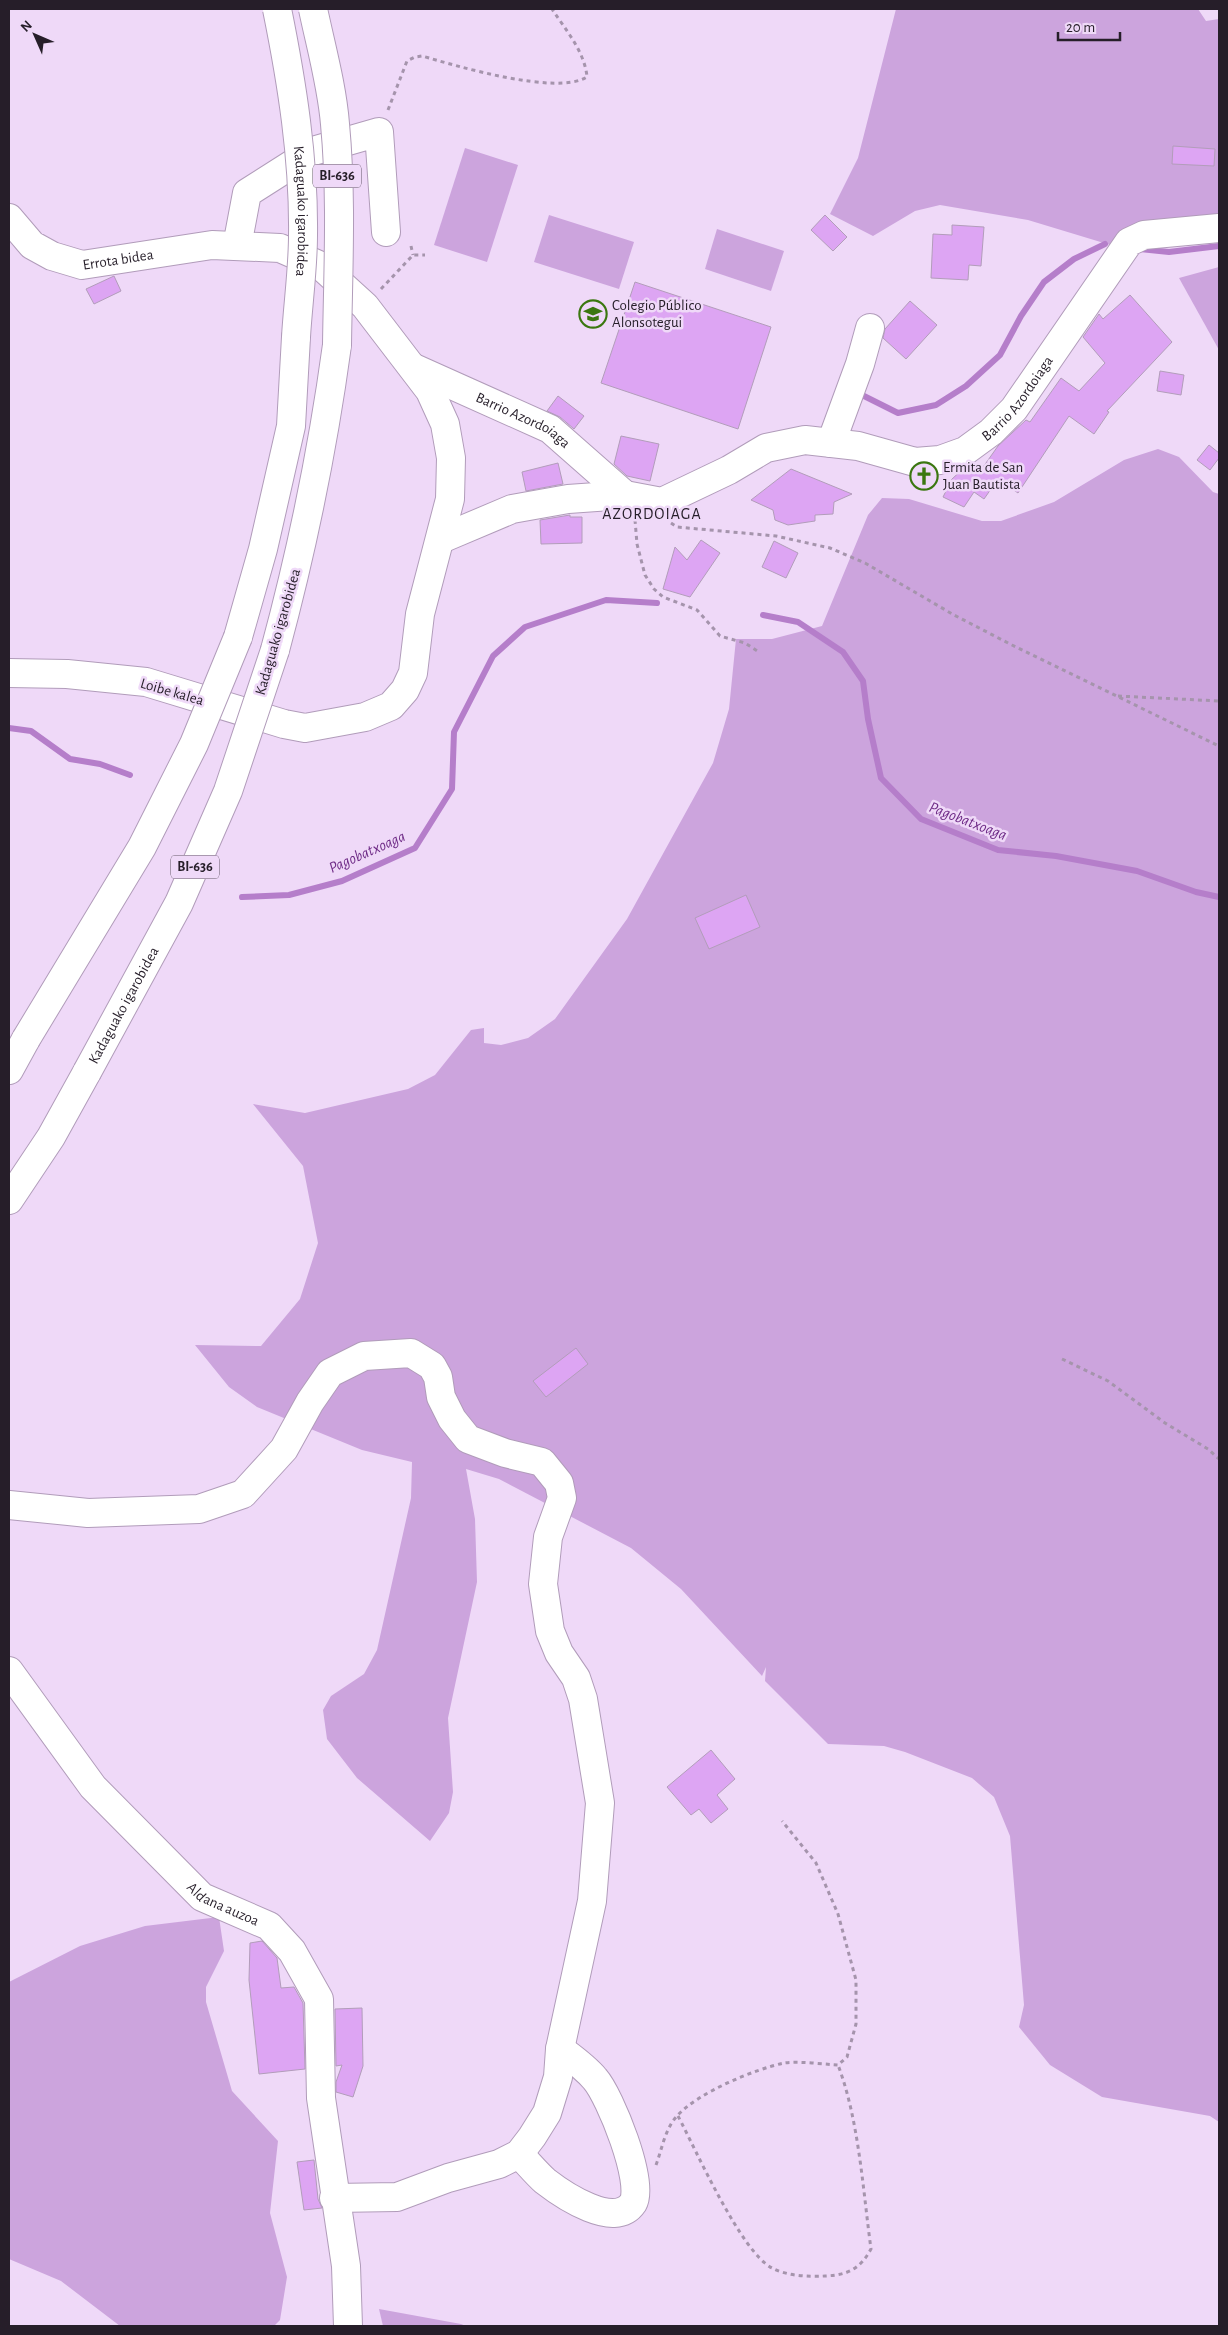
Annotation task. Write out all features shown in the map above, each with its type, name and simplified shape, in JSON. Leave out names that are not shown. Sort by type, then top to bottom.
[{"type":"main road","name":"Kadaguako igarobidea","points":[[9,1070],[142,847],[194,744],[238,637],[263,549],[291,426],[303,235],[297,135],[288,62],[276,9]]},
{"type":"main road","name":"Kadaguako igarobidea","points":[[9,1200],[51,1136],[179,903],[228,791],[275,650],[297,568],[322,446],[336,345],[339,230],[335,124],[328,75],[313,9]]},
{"type":"main road","points":[[225,245],[248,193],[313,151],[379,132],[386,232]]},
{"type":"main road","name":"Errota bidea","points":[[9,218],[32,245],[52,256],[82,265],[225,245]]},
{"type":"main road","name":"Barrio Azordoiaga","points":[[441,539],[512,509],[568,499],[629,496],[662,502],[729,470],[766,448],[805,440],[858,446],[915,462],[940,460],[965,451],[991,432],[1014,409],[1129,242],[1144,235],[1219,228]]},
{"type":"main road","name":"Barrio Azordoiaga","points":[[225,245],[280,248],[321,266],[365,306],[408,365],[430,391],[445,424],[451,458],[450,499],[420,614],[413,673],[405,690],[391,706],[365,717],[332,725]]},
{"type":"main road","points":[[831,443],[860,364],[870,328]]},
{"type":"main road","name":"Barrio Azordoiaga","points":[[408,365],[550,428],[629,496]]},
{"type":"main road","name":"Loibe kalea","points":[[9,673],[67,674],[146,682],[284,724],[305,728],[332,725]]},
{"type":"main road","points":[[9,1505],[88,1513],[199,1509],[243,1494],[284,1449],[310,1402],[330,1373],[364,1356],[411,1354],[432,1366],[438,1377],[447,1408],[468,1439],[505,1453],[542,1462],[559,1483],[562,1498],[548,1537],[543,1584],[550,1631],[559,1653],[576,1678],[583,1699],[600,1803],[592,1901],[560,2049],[558,2077],[546,2113],[532,2137],[519,2154],[499,2164],[448,2178],[397,2196],[334,2198]]},
{"type":"main road","name":"Aldana auzoa","points":[[9,1671],[93,1787],[202,1897],[269,1926],[292,1951],[319,2000],[320,2098],[346,2266],[348,2326]]},
{"type":"main road","points":[[519,2154],[545,2181],[578,2203],[600,2212],[619,2213],[632,2204],[636,2191],[625,2138],[596,2080],[560,2049]]},
{"type":"path","points":[[379,132],[407,62],[415,57],[422,56],[473,71],[551,84],[579,82],[587,77],[576,46],[552,9]]},
{"type":"path","points":[[411,246],[413,255]]},
{"type":"path","points":[[365,306],[413,255],[425,255]]},
{"type":"path","points":[[629,496],[637,544],[645,575],[654,589],[663,597],[697,610],[720,636],[745,643],[759,652]]},
{"type":"path","points":[[677,526],[776,536],[830,548],[865,562],[954,615],[1115,696],[1205,737],[1219,746]]},
{"type":"path","points":[[1115,696],[1219,701]]},
{"type":"path","points":[[1062,1359],[1108,1381],[1165,1422],[1208,1448],[1219,1459]]},
{"type":"path","points":[[653,2172],[667,2132],[677,2116],[717,2088],[767,2068],[786,2063],[838,2065],[847,2057],[856,2024],[856,1980],[838,1914],[816,1863],[782,1821]]},
{"type":"path","points":[[677,2116],[734,2223],[756,2255],[772,2268],[809,2277],[839,2275],[854,2269],[864,2262],[871,2249],[846,2085],[838,2065]]},
{"type":"shaded area","points":[[896,9],[1198,9],[1206,21],[1219,19],[1219,238],[1127,250],[1028,220],[940,205],[915,211],[873,236],[830,214],[858,158]]},
{"type":"shaded area","points":[[465,148],[518,165],[487,262],[434,245]]},
{"type":"shaded area","points":[[549,215],[634,242],[619,289],[534,262]]},
{"type":"shaded area","points":[[717,229],[784,251],[771,291],[705,269]]},
{"type":"shaded area","points":[[1219,267],[1219,350],[1179,278]]},
{"type":"shaded area","points":[[1158,449],[1179,457],[1213,492],[1219,494],[1219,2122],[1210,2116],[1102,2097],[1050,2065],[1019,2027],[1024,2005],[1010,1836],[994,1797],[972,1778],[905,1752],[884,1746],[828,1744],[765,1681],[766,1667],[762,1676],[681,1589],[631,1548],[499,1479],[466,1469],[475,1519],[477,1582],[448,1718],[453,1792],[449,1813],[430,1841],[357,1778],[327,1739],[323,1710],[331,1696],[364,1674],[377,1650],[411,1498],[412,1462],[362,1450],[257,1407],[229,1387],[195,1345],[261,1346],[300,1299],[318,1243],[303,1166],[253,1104],[305,1113],[408,1089],[435,1075],[471,1030],[484,1028],[484,1043],[501,1045],[528,1038],[555,1019],[627,919],[713,763],[729,709],[736,639],[772,639],[822,626],[868,515],[882,498],[909,499],[982,521],[1001,521],[1054,502],[1124,460]]},
{"type":"shaded area","points":[[219,1917],[224,1951],[206,1987],[206,2002],[232,2091],[278,2141],[270,2213],[287,2277],[280,2320],[274,2326],[120,2326],[61,2281],[9,2259],[9,1982],[80,1946],[145,1926]]},
{"type":"shaded area","points":[[379,2309],[461,2324],[466,2326],[383,2326]]},
{"type":"building","points":[[1173,146],[1215,149],[1214,166],[1172,164]]},
{"type":"building","points":[[825,215],[847,237],[833,251],[811,230]]},
{"type":"building","points":[[952,225],[984,227],[981,266],[969,265],[968,280],[931,278],[933,234],[952,235]]},
{"type":"building","points":[[114,276],[121,291],[94,304],[86,289]]},
{"type":"building","points":[[635,282],[771,327],[738,429],[601,383]]},
{"type":"building","points":[[1130,295],[1172,342],[1107,411],[1109,412],[1094,434],[1069,416],[1018,493],[998,479],[984,499],[974,492],[964,507],[943,497],[952,479],[964,468],[973,464],[981,470],[998,446],[1026,420],[1030,422],[1061,378],[1079,391],[1105,363],[1083,337],[1099,314],[1103,319]]},
{"type":"building","points":[[910,301],[937,325],[906,359],[883,338],[885,329]]},
{"type":"building","points":[[1160,371],[1184,375],[1181,395],[1157,391]]},
{"type":"building","points":[[558,396],[584,416],[574,429],[560,417],[547,411]]},
{"type":"building","points":[[621,436],[659,444],[650,481],[627,476],[614,464]]},
{"type":"building","points":[[1209,445],[1219,453],[1219,458],[1210,470],[1197,460]]},
{"type":"building","points":[[558,463],[563,484],[526,491],[522,472]]},
{"type":"building","points":[[791,469],[852,494],[834,502],[833,514],[815,515],[815,521],[788,525],[775,520],[773,510],[751,500]]},
{"type":"building","points":[[570,515],[570,517],[582,517],[582,543],[541,544],[540,520]]},
{"type":"building","points":[[701,540],[720,553],[690,597],[663,589],[675,547],[687,560]]},
{"type":"building","points":[[774,541],[798,553],[786,578],[762,567]]},
{"type":"building","points":[[746,895],[760,927],[709,949],[695,918]]},
{"type":"building","points":[[576,1348],[588,1364],[546,1397],[533,1381]]},
{"type":"building","points":[[711,1750],[735,1779],[717,1795],[728,1809],[711,1823],[699,1809],[691,1815],[667,1787]]},
{"type":"building","points":[[262,1941],[277,1958],[281,1988],[294,1987],[303,2003],[305,2069],[259,2074],[249,1980],[250,1943]]},
{"type":"building","points":[[362,2008],[363,2066],[353,2097],[336,2092],[336,2082],[342,2065],[336,2066],[335,2009]]},
{"type":"building","points":[[314,2160],[318,2199],[322,2208],[304,2210],[297,2162]]},
{"type":"waterway","points":[[860,394],[898,413],[936,405],[966,386],[1000,355],[1021,316],[1044,282],[1074,259],[1105,244]]},
{"type":"waterway","points":[[1140,249],[1169,252],[1219,246]]},
{"type":"waterway","name":"Pagobatxoaga","points":[[242,897],[289,895],[342,881],[415,848],[452,789],[454,732],[493,656],[525,627],[606,600],[657,603]]},
{"type":"waterway","name":"Pagobatxoaga","points":[[763,615],[798,622],[843,652],[863,681],[868,719],[881,778],[921,819],[998,850],[1056,856],[1137,871],[1196,892],[1219,897]]},
{"type":"waterway","name":"Pagobatxoaga","points":[[9,728],[31,731],[70,759],[100,764],[130,775]]},
{"type":"place","name":"Colegio Público Alonsotegui","points":[[593,314]]},
{"type":"place","name":"Ermita de San Juan Bautista","points":[[924,476]]},
{"type":"district","name":"AZORDOIAGA","points":[[652,514]]}]
